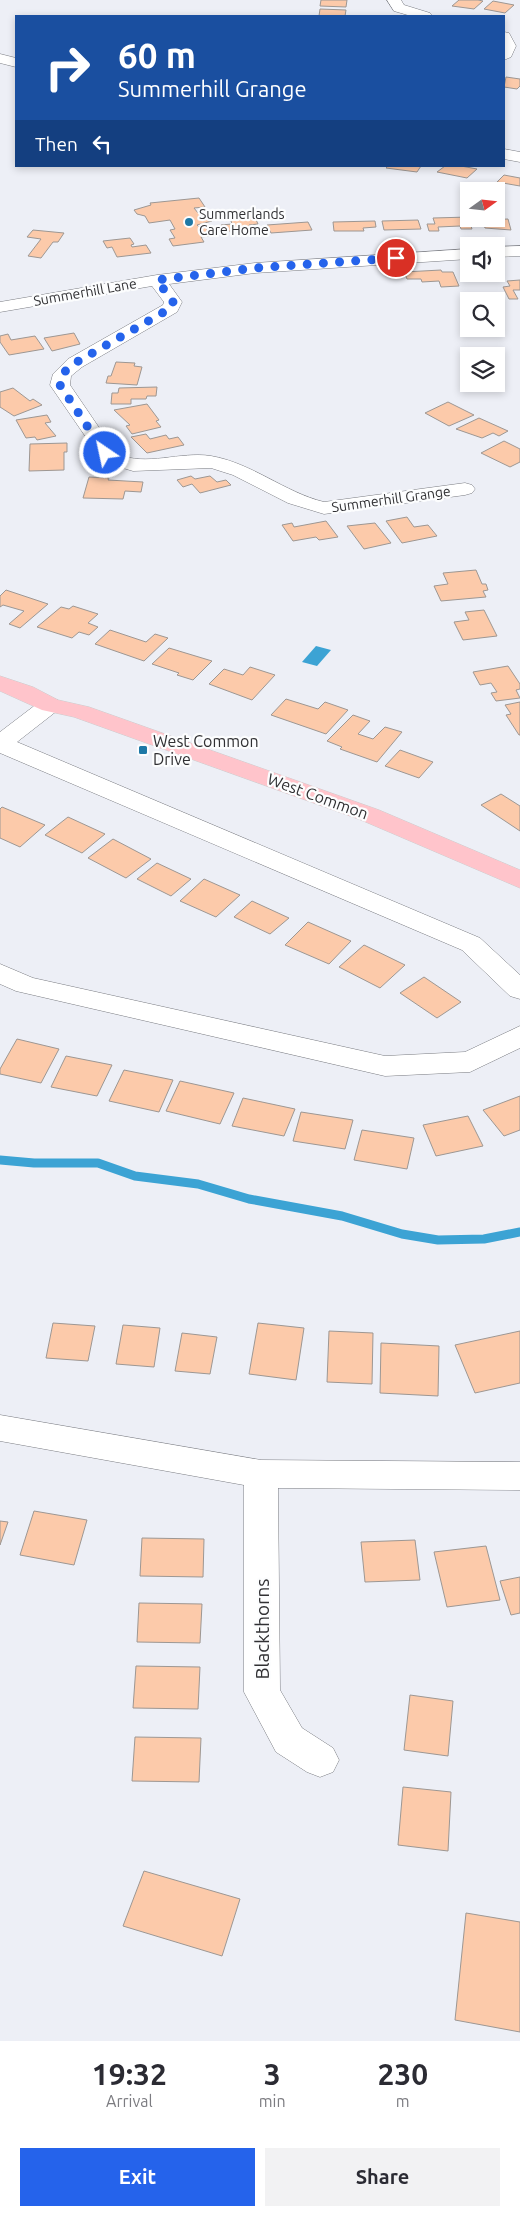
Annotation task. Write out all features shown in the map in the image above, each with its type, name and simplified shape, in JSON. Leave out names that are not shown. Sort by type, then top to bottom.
[{"type":"main road","name":"West Common","points":[[0,683],[25,692],[50,705],[81,712],[370,815],[520,880]]},
{"type":"street","points":[[394,0],[400,14]]},
{"type":"street","points":[[505,38],[509,50],[505,55]]},
{"type":"street","points":[[0,58],[15,63]]},
{"type":"street","points":[[505,154],[520,157]]},
{"type":"street","points":[[505,252],[520,251]]},
{"type":"street","name":"Summerhill Lane","points":[[0,307],[157,280],[255,268],[460,255]]},
{"type":"street","name":"Summerhill Grange","points":[[157,280],[173,302],[171,308],[75,363],[62,374],[60,385],[110,458],[116,462],[136,466],[176,461],[212,462],[232,468],[308,505],[324,508],[465,490]]},
{"type":"street","points":[[50,705],[0,744],[471,944],[520,990]]},
{"type":"street","points":[[0,973],[26,985],[385,1066],[470,1062],[520,1036]]},
{"type":"street","points":[[0,1428],[261,1474],[520,1476]]},
{"type":"street","name":"Blackthorns","points":[[261,1474],[262,1692],[289,1740],[320,1760]]},
{"type":"water","points":[[316,646],[331,650],[317,666],[302,662]]},
{"type":"building","points":[[321,0],[347,0],[346,7],[320,6]]},
{"type":"building","points":[[459,0],[483,1],[474,9],[452,6]]},
{"type":"building","points":[[493,1],[514,5],[505,13],[484,9]]},
{"type":"building","points":[[320,9],[346,10],[345,15],[319,15]]},
{"type":"building","points":[[506,77],[520,79],[520,86],[517,89],[505,87]]},
{"type":"building","points":[[387,167],[420,167],[417,172]]},
{"type":"building","points":[[444,167],[477,169],[467,178],[437,172]]},
{"type":"building","points":[[504,175],[520,178],[520,186],[505,182],[497,182]]},
{"type":"building","name":"Summerlands Care Home","points":[[199,198],[205,207],[194,208],[198,213],[206,212],[212,221],[197,225],[199,227],[205,226],[211,236],[201,237],[204,242],[173,246],[169,239],[175,238],[170,230],[175,229],[170,220],[149,223],[145,216],[137,214],[134,210],[151,205],[150,203]]},
{"type":"building","points":[[253,213],[258,224],[249,225],[252,231],[224,231],[221,225],[232,224],[231,221],[233,219],[240,218],[239,215]]},
{"type":"building","points":[[460,217],[460,226],[438,227],[439,231],[429,231],[427,224],[435,224],[433,218]]},
{"type":"building","points":[[505,219],[508,219],[511,230],[485,228],[505,228]]},
{"type":"building","points":[[418,220],[421,229],[384,230],[382,221]]},
{"type":"building","points":[[375,221],[376,227],[363,228],[364,231],[334,231],[333,222]]},
{"type":"building","points":[[308,222],[312,230],[271,233],[267,225]]},
{"type":"building","points":[[33,230],[64,233],[58,242],[53,242],[41,258],[28,256],[41,239],[27,237]]},
{"type":"building","points":[[130,238],[134,244],[131,245],[132,247],[146,245],[151,253],[117,257],[112,247],[107,248],[103,241]]},
{"type":"building","points":[[441,270],[442,272],[453,272],[459,286],[441,287],[439,281],[422,282],[421,279],[407,279],[404,272]]},
{"type":"building","points":[[520,280],[520,290],[513,290],[518,299],[509,299],[503,287],[510,286],[507,281]]},
{"type":"building","points":[[74,333],[80,344],[52,351],[44,338]]},
{"type":"building","points":[[8,334],[11,340],[35,336],[44,349],[9,355],[0,342],[0,336]]},
{"type":"building","points":[[116,362],[135,363],[134,366],[142,367],[137,385],[106,383],[108,376],[111,376]]},
{"type":"building","points":[[157,387],[156,396],[147,396],[146,399],[131,399],[131,404],[111,404],[112,393],[118,393],[119,388]]},
{"type":"building","points":[[13,388],[30,401],[33,399],[42,405],[14,416],[0,407],[0,392]]},
{"type":"building","points":[[448,402],[474,415],[449,426],[425,413]]},
{"type":"building","points":[[147,404],[159,420],[156,421],[161,427],[132,434],[126,426],[130,425],[114,410]]},
{"type":"building","points":[[47,415],[51,422],[45,423],[56,436],[37,440],[35,437],[26,438],[16,420]]},
{"type":"building","points":[[479,418],[508,431],[499,436],[493,433],[482,438],[456,429]]},
{"type":"building","points":[[146,434],[150,439],[166,435],[169,439],[178,437],[184,445],[147,453],[131,437]]},
{"type":"building","points":[[504,441],[520,449],[520,462],[510,467],[481,453]]},
{"type":"building","points":[[67,443],[67,452],[64,452],[64,470],[29,471],[30,444]]},
{"type":"building","points":[[191,476],[195,479],[210,476],[217,482],[226,480],[231,485],[200,493],[192,484],[183,487],[177,480]]},
{"type":"building","points":[[89,477],[143,482],[141,492],[125,491],[123,499],[83,498]]},
{"type":"building","points":[[407,517],[414,527],[428,525],[437,536],[402,543],[386,521]]},
{"type":"building","points":[[326,521],[338,537],[319,540],[316,537],[293,541],[282,525],[292,523],[294,527]]},
{"type":"building","points":[[375,523],[391,543],[364,549],[347,526]]},
{"type":"building","points":[[476,570],[482,584],[486,584],[488,590],[483,591],[486,597],[441,601],[434,586],[448,584],[443,573]]},
{"type":"building","points":[[6,590],[48,604],[20,628],[9,624],[24,611],[3,605],[0,607],[0,596]]},
{"type":"building","points":[[73,606],[98,614],[88,623],[98,627],[89,635],[79,632],[72,638],[37,627],[61,607],[69,609]]},
{"type":"building","points":[[484,610],[497,636],[463,640],[454,622],[469,620],[465,612]]},
{"type":"building","points":[[110,630],[146,642],[155,634],[168,638],[144,661],[95,644]]},
{"type":"building","points":[[169,648],[212,661],[193,680],[152,664]]},
{"type":"building","points":[[508,666],[520,684],[520,689],[516,690],[520,698],[496,701],[491,693],[497,692],[491,683],[480,685],[473,672]]},
{"type":"building","points":[[250,667],[275,675],[252,700],[209,684],[224,669],[243,675]]},
{"type":"building","points":[[286,699],[318,709],[325,702],[348,710],[326,734],[271,715]]},
{"type":"building","points":[[520,702],[519,735],[506,715],[511,714],[505,705]]},
{"type":"building","points":[[353,715],[370,721],[358,734],[373,739],[385,727],[402,732],[377,762],[340,749],[342,747],[327,741]]},
{"type":"building","points":[[400,750],[433,762],[419,778],[385,766]]},
{"type":"building","points":[[501,794],[520,806],[520,831],[481,805]]},
{"type":"building","points":[[2,807],[45,825],[20,847],[0,838],[0,809]]},
{"type":"building","points":[[68,817],[105,834],[82,853],[45,835]]},
{"type":"building","points":[[113,839],[151,859],[126,878],[88,858]]},
{"type":"building","points":[[157,863],[191,879],[171,896],[137,879]]},
{"type":"building","points":[[204,879],[240,895],[216,917],[180,901]]},
{"type":"building","points":[[252,901],[289,918],[270,934],[234,917]]},
{"type":"building","points":[[308,922],[351,941],[329,964],[285,945]]},
{"type":"building","points":[[364,945],[405,965],[380,988],[339,967]]},
{"type":"building","points":[[424,977],[461,1002],[437,1018],[400,993]]},
{"type":"building","points":[[17,1039],[59,1049],[41,1083],[0,1074],[0,1069]]},
{"type":"building","points":[[66,1056],[112,1065],[97,1096],[51,1087]]},
{"type":"building","points":[[124,1070],[173,1080],[159,1112],[109,1101]]},
{"type":"building","points":[[180,1081],[234,1093],[220,1124],[166,1111]]},
{"type":"building","points":[[520,1096],[520,1130],[504,1136],[483,1110]]},
{"type":"building","points":[[243,1098],[295,1109],[284,1136],[232,1126]]},
{"type":"building","points":[[301,1112],[353,1120],[345,1149],[293,1141]]},
{"type":"building","points":[[468,1116],[483,1146],[436,1156],[423,1125]]},
{"type":"building","points":[[362,1130],[414,1138],[407,1169],[354,1160]]},
{"type":"building","points":[[53,1323],[95,1326],[88,1361],[46,1358]]},
{"type":"building","points":[[258,1323],[304,1328],[296,1380],[249,1374]]},
{"type":"building","points":[[123,1325],[160,1328],[154,1367],[116,1364]]},
{"type":"building","points":[[329,1331],[373,1333],[372,1384],[327,1382]]},
{"type":"building","points":[[520,1331],[520,1383],[475,1393],[455,1345]]},
{"type":"building","points":[[182,1333],[217,1337],[210,1374],[175,1371]]},
{"type":"building","points":[[381,1343],[439,1346],[438,1396],[380,1393]]},
{"type":"building","points":[[34,1511],[87,1520],[74,1565],[20,1555]]},
{"type":"building","points":[[0,1521],[8,1522],[0,1545]]},
{"type":"building","points":[[142,1538],[204,1539],[203,1577],[140,1576]]},
{"type":"building","points":[[415,1540],[420,1580],[365,1582],[361,1542]]},
{"type":"building","points":[[486,1546],[500,1600],[447,1607],[434,1552]]},
{"type":"building","points":[[520,1577],[520,1613],[511,1615],[500,1581]]},
{"type":"building","points":[[139,1603],[202,1604],[200,1643],[137,1642]]},
{"type":"building","points":[[136,1666],[200,1667],[198,1709],[133,1708]]},
{"type":"building","points":[[410,1695],[453,1701],[448,1756],[404,1750]]},
{"type":"building","points":[[135,1737],[201,1738],[199,1782],[132,1781]]},
{"type":"building","points":[[403,1787],[451,1792],[448,1851],[398,1845]]},
{"type":"building","points":[[144,1871],[240,1899],[222,1956],[123,1926]]},
{"type":"building","points":[[466,1913],[520,1922],[520,2032],[455,2020]]},
{"type":"waterway","points":[[0,1160],[34,1163],[98,1163],[135,1176],[198,1184],[249,1199],[342,1216],[402,1234],[438,1240],[484,1239],[520,1232]]},
{"type":"place","name":"Summerlands Care Home","points":[[189,222]]},
{"type":"place","name":"West Common Drive","points":[[143,750]]},
{"type":"route","points":[[105,453],[60,385],[62,374],[75,363],[171,308],[174,305],[173,302],[157,280],[211,272],[396,258]]}]
